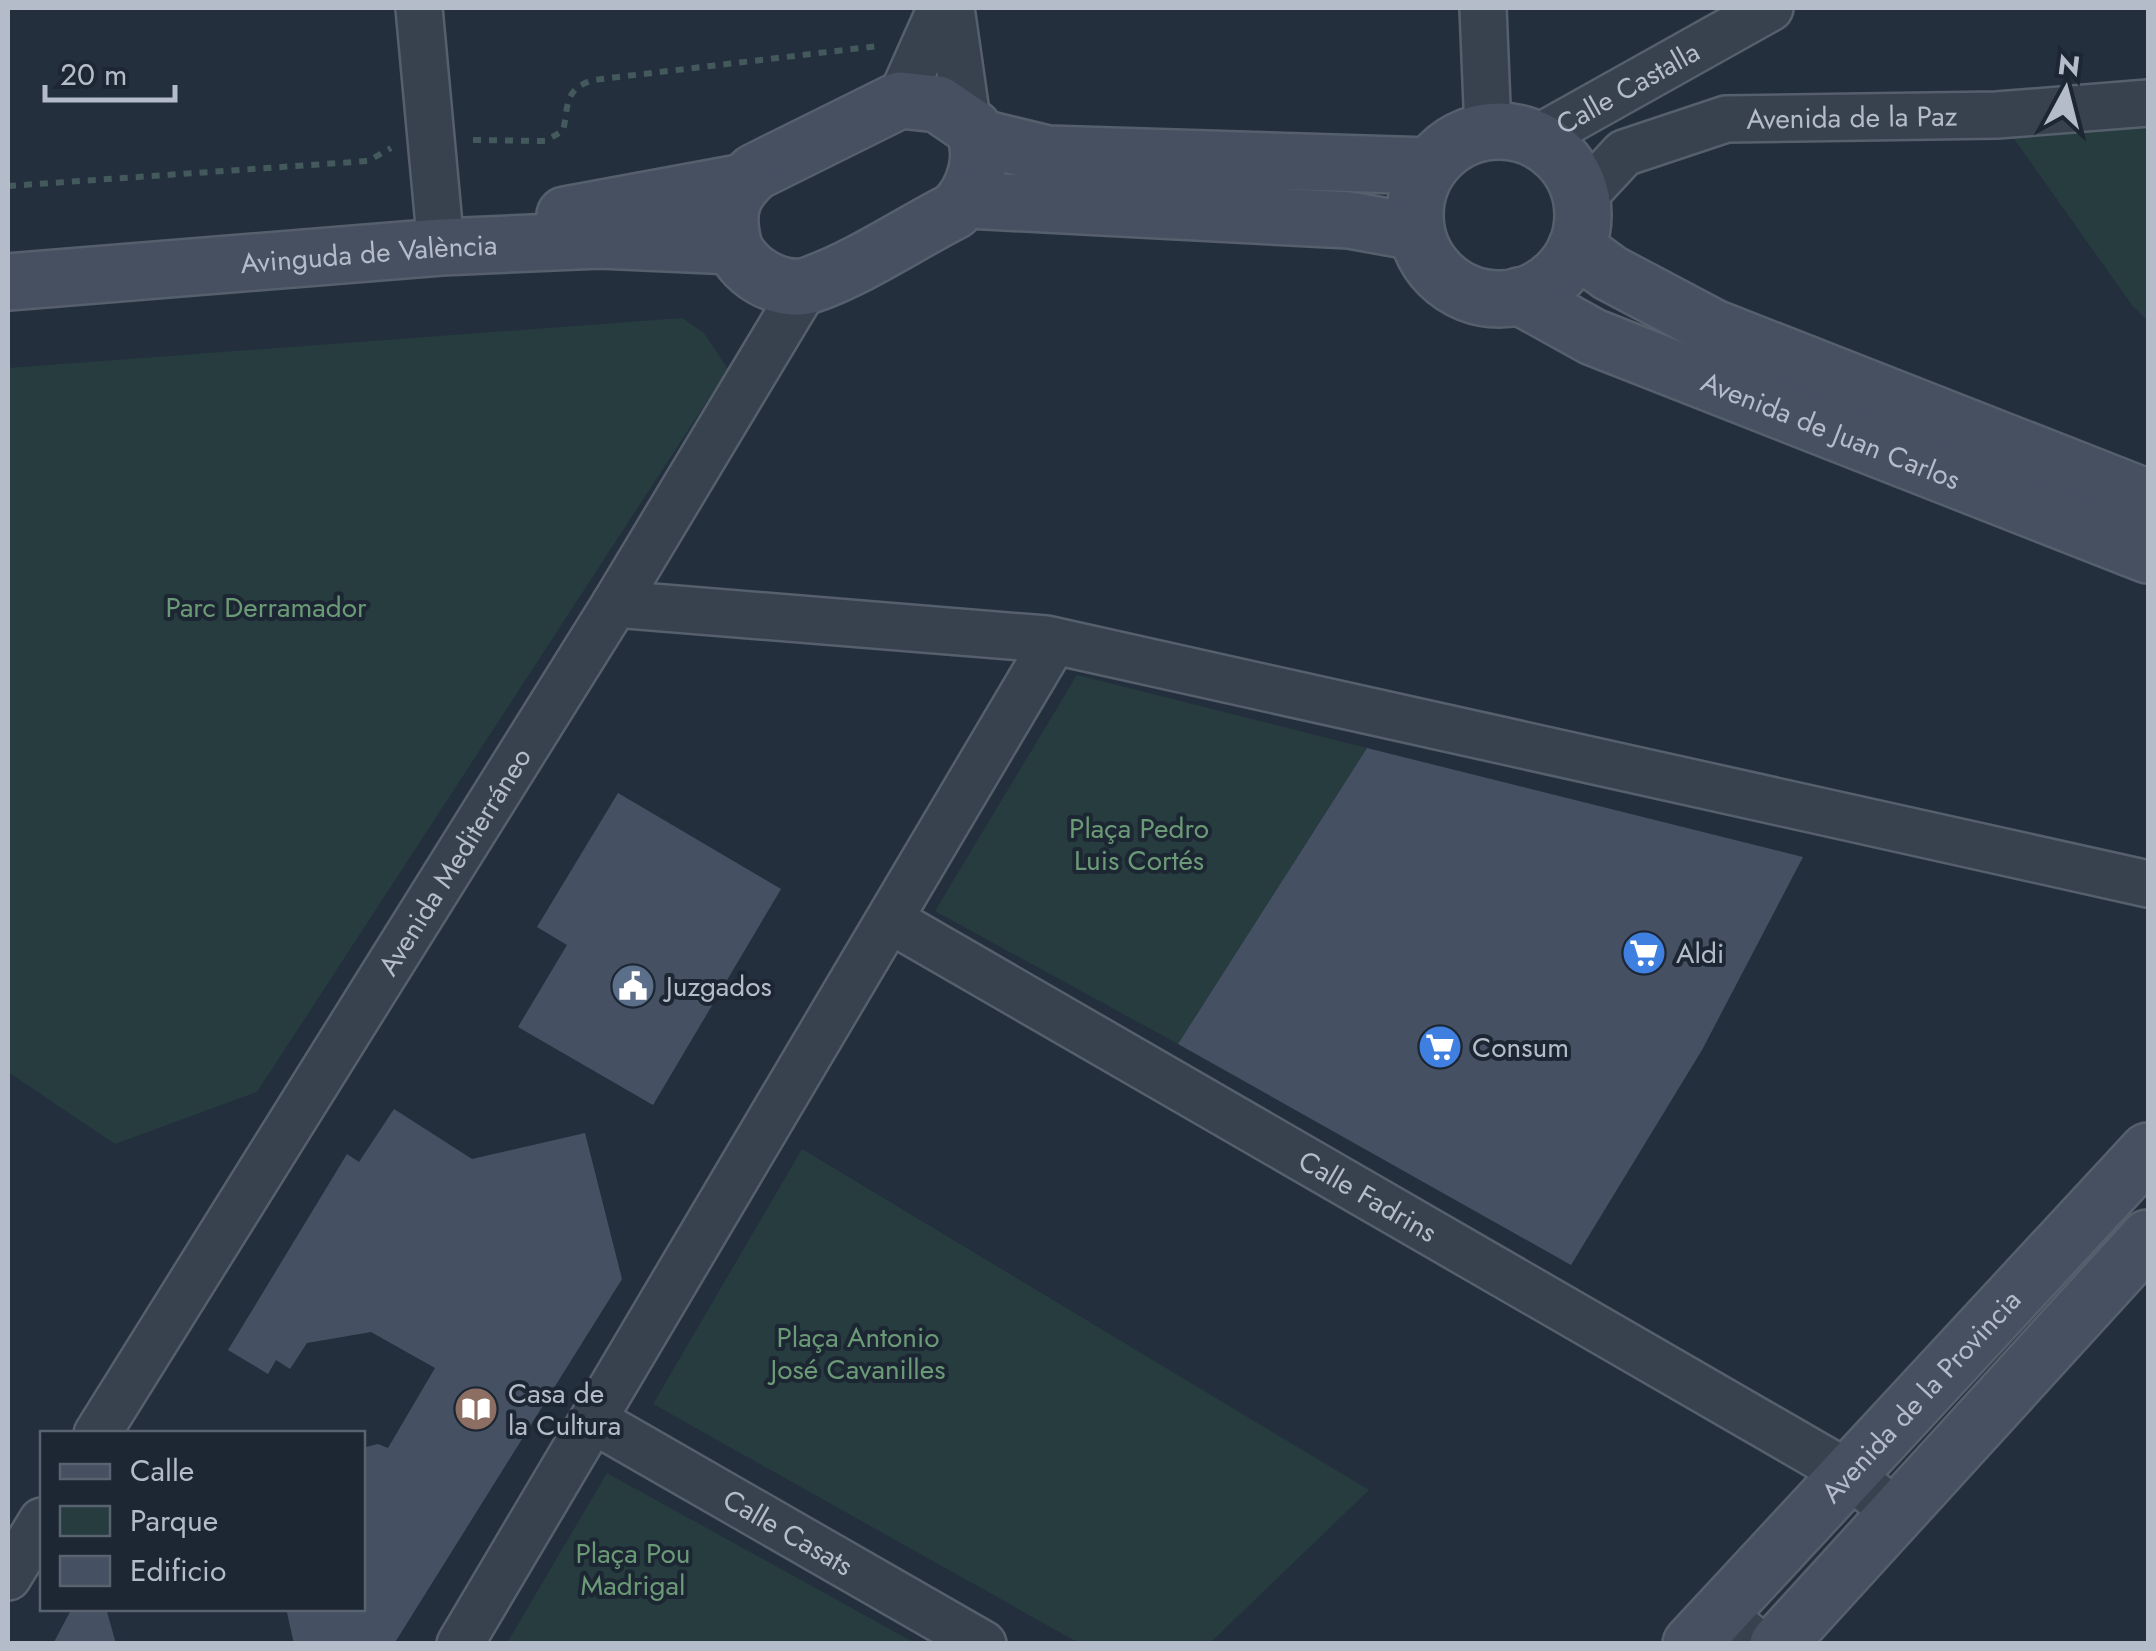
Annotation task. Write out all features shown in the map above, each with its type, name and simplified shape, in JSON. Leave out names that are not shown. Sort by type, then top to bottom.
[{"type":"main road","points":[[972,129],[977,169],[967,200],[954,211],[806,286],[753,272],[733,246],[729,207],[755,172],[900,100],[938,104],[972,129],[1048,154],[1430,166]]},
{"type":"main road","points":[[1512,134],[1557,154],[1573,174],[1579,223],[1562,270],[1542,287],[1519,296],[1493,299],[1452,284],[1430,261],[1416,232],[1420,188],[1430,166],[1446,150],[1512,134]]},
{"type":"main road","points":[[441,247],[598,207],[744,182]]},
{"type":"main road","points":[[967,200],[1349,220],[1416,232]]},
{"type":"main road","name":"Avenida de Juan Carlos","points":[[1579,223],[1610,274],[1714,328],[2148,498]]},
{"type":"main road","name":"Avinguda de València","points":[[8,282],[441,247],[600,240],[733,246]]},
{"type":"main road","name":"Avenida de Juan Carlos","points":[[1519,296],[1593,337],[2148,556]]},
{"type":"main road","name":"Avenida de la Provincia","points":[[1723,1633],[1848,1474],[2148,1151]]},
{"type":"main road","points":[[1778,1644],[2148,1238]]},
{"type":"street","points":[[419,8],[441,247]]},
{"type":"street","points":[[900,100],[941,8]]},
{"type":"street","points":[[951,8],[972,129]]},
{"type":"street","points":[[1483,8],[1512,134]]},
{"type":"street","name":"Calle Castalla","points":[[1512,134],[1770,8]]},
{"type":"street","name":"Avenida de la Paz","points":[[1579,223],[1624,153],[1726,118],[1997,115],[2148,102]]},
{"type":"street","name":"Avenida Mediterráneo","points":[[99,1431],[616,604],[806,286]]},
{"type":"street","points":[[616,604],[1054,641],[2148,884]]},
{"type":"street","points":[[460,1644],[1054,641]]},
{"type":"street","name":"Calle Fadrins","points":[[890,920],[1848,1474],[1896,1513]]},
{"type":"street","name":"Calle Casats","points":[[593,1420],[983,1644]]},
{"type":"street","points":[[8,1577],[40,1524]]},
{"type":"path","points":[[8,186],[368,161],[378,152],[430,140],[545,141],[563,131],[565,99],[578,85],[593,80],[885,45]]},
{"type":"green space","points":[[2148,103],[2148,321],[2132,305],[1997,115]]},
{"type":"green space","name":"Parc Derramador","points":[[682,318],[704,333],[728,369],[257,1092],[115,1144],[8,1072],[8,368]]},
{"type":"green space","name":"Plaça Pedro Luis Cortés","points":[[1077,675],[1367,748],[1178,1044],[935,911]]},
{"type":"green space","name":"Plaça Antonio José Cavanilles","points":[[802,1149],[1369,1490],[1210,1643],[1079,1643],[653,1404]]},
{"type":"green space","name":"Plaça Pou Madrigal","points":[[607,1473],[915,1643],[507,1643]]},
{"type":"building","name":"Consum","points":[[1367,748],[1803,857],[1702,1050],[1571,1265],[1178,1044]]},
{"type":"building","name":"Juzgados","points":[[618,793],[781,889],[653,1105],[518,1027],[567,945],[537,927]]},
{"type":"building","name":"Casa de la Cultura","points":[[394,1109],[472,1159],[585,1133],[622,1279],[394,1644],[294,1644],[287,1611],[365,1611],[365,1447],[378,1444],[388,1448],[435,1368],[371,1332],[307,1343],[290,1369],[276,1360],[268,1374],[228,1350],[347,1154],[359,1162]]},
{"type":"building","points":[[70,1611],[107,1611],[116,1644],[53,1644]]},
{"type":"place","name":"Aldi","points":[[1644,953]]},
{"type":"place","name":"Juzgados","points":[[633,986]]},
{"type":"place","name":"Consum","points":[[1440,1047]]},
{"type":"place","name":"Casa de la Cultura","points":[[476,1409]]}]
